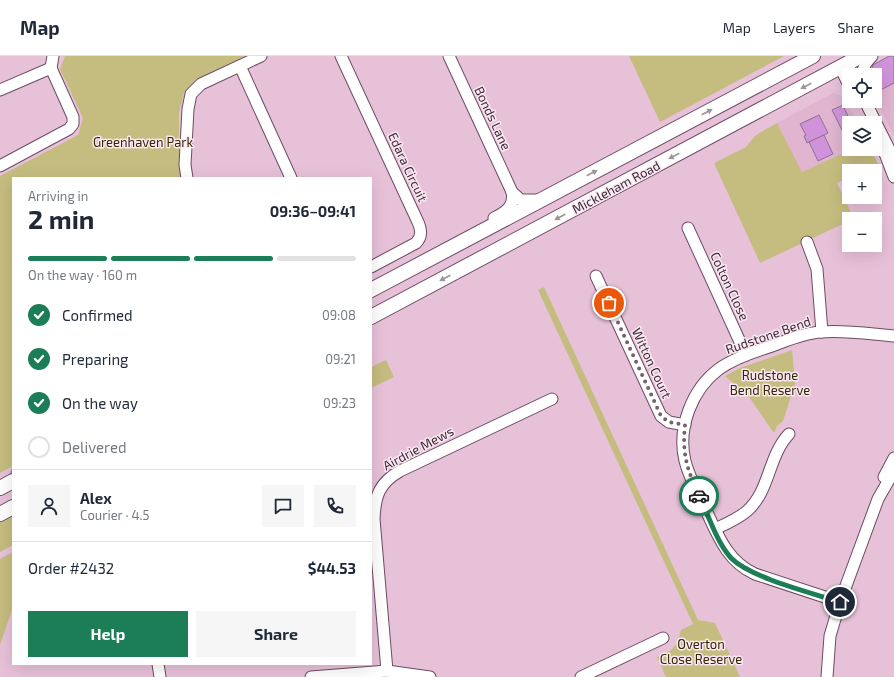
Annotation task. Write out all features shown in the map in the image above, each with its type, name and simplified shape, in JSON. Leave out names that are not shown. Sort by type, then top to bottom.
[{"type":"main road","name":"Mickleham Road","points":[[372,289],[813,56]]},
{"type":"main road","name":"Mickleham Road","points":[[372,316],[861,56]]},
{"type":"main road","points":[[0,488],[12,482]]},
{"type":"main road","points":[[0,514],[12,508]]},
{"type":"street","points":[[0,166],[69,129],[73,124],[73,117],[51,68],[53,56]]},
{"type":"street","points":[[187,177],[185,165],[190,97],[201,84],[261,56]]},
{"type":"street","name":"Edara Circuit","points":[[341,56],[417,220],[421,232],[419,240],[416,243],[372,267]]},
{"type":"street","name":"Bonds Lane","points":[[449,56],[512,192]]},
{"type":"street","points":[[864,68],[872,56]]},
{"type":"street","points":[[240,66],[291,177]]},
{"type":"street","points":[[0,90],[51,68]]},
{"type":"street","points":[[868,108],[894,159]]},
{"type":"street","points":[[882,149],[894,177]]},
{"type":"street","points":[[512,192],[518,199],[523,201],[545,197]]},
{"type":"street","points":[[416,266],[444,245],[506,211],[513,202],[512,192]]},
{"type":"street","name":"Colton Close","points":[[688,228],[746,355]]},
{"type":"street","points":[[807,242],[817,268],[822,332]]},
{"type":"street","name":"Witton Court","points":[[596,276],[661,416],[669,422],[685,425]]},
{"type":"street","name":"Rudstone Bend","points":[[840,602],[755,574],[743,568],[726,551],[692,480],[685,461],[683,441],[685,425],[690,406],[706,381],[726,364],[746,355],[805,335],[822,332],[894,336]]},
{"type":"street","name":"Airdrie Mews","points":[[387,671],[374,519],[376,497],[387,478],[552,399]]},
{"type":"street","points":[[715,529],[740,516],[756,502],[763,490],[780,445],[789,434]]},
{"type":"street","points":[[827,677],[830,636],[840,602],[878,499],[886,472],[894,459]]},
{"type":"street","points":[[878,499],[894,471]]},
{"type":"street","points":[[582,677],[663,638]]},
{"type":"street","points":[[158,665],[160,677]]},
{"type":"street","points":[[311,677],[387,671],[430,677]]},
{"type":"shaded area","points":[[889,56],[894,56],[894,135],[880,108],[882,108],[882,68],[872,68],[873,65]]},
{"type":"shaded area","points":[[833,93],[842,96],[842,108],[850,108],[854,116],[842,116],[842,154],[802,172],[777,123]]},
{"type":"green space","name":"Greenhaven Park","points":[[65,56],[246,56],[196,79],[184,93],[179,112],[179,165],[182,177],[12,177],[12,467],[0,473],[0,176],[78,135],[83,118],[60,69]]},
{"type":"green space","points":[[629,56],[784,56],[660,122]]},
{"type":"green space","points":[[777,123],[802,172],[842,154],[842,156],[874,156],[878,164],[842,164],[842,180],[837,183],[842,194],[842,204],[847,204],[851,212],[842,212],[842,224],[760,263],[714,163],[746,147],[756,135]]},
{"type":"green space","name":"Overton Close Reserve","points":[[544,287],[698,620],[715,623],[740,677],[666,677],[657,657],[674,648],[681,630],[693,624],[538,290]]},
{"type":"green space","name":"Rudstone Bend Reserve","points":[[792,350],[795,384],[783,421],[777,426],[774,433],[749,397],[725,376],[740,368]]},
{"type":"green space","points":[[386,360],[394,377],[372,388],[372,367]]},
{"type":"green space","points":[[12,516],[12,546],[0,552],[0,522]]},
{"type":"green space","points":[[12,553],[12,610],[0,645],[0,559]]},
{"type":"building","points":[[889,56],[894,56],[894,83],[882,89],[882,68],[872,68],[873,65]]},
{"type":"building","points":[[842,105],[842,108],[844,108],[848,116],[842,116],[842,130],[832,110]]},
{"type":"building","points":[[819,115],[828,133],[807,143],[804,136],[806,135],[800,124]]},
{"type":"building","points":[[824,135],[833,154],[818,161],[809,142]]},
{"type":"waterway","points":[[10,476],[12,471]]},
{"type":"way so far","points":[[609,303],[661,416],[669,422],[685,425],[683,441],[685,461],[699,496]]},
{"type":"route","points":[[699,496],[726,551],[743,568],[755,574],[840,602]]}]
